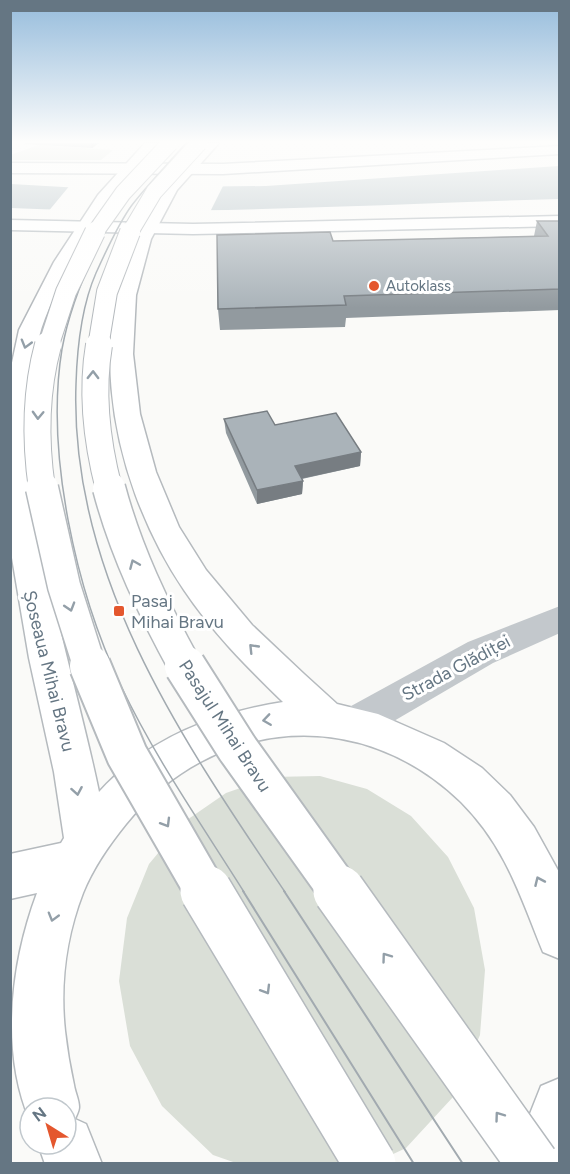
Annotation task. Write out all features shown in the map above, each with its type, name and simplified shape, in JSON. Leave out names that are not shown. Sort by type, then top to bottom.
[{"type":"main road","name":"Șoseaua Mihai Bravu","points":[[80,852],[72,764],[20,552],[11,464],[14,400],[27,339],[54,280],[89,220],[105,198]]},
{"type":"main road","points":[[120,198],[104,218],[79,262],[52,333],[43,367],[37,417],[37,447],[46,513],[63,583],[90,668],[128,755],[370,1164]]},
{"type":"main road","name":"Pasajul Mihai Bravu","points":[[150,198],[135,219],[116,262],[100,318],[93,363],[94,411],[102,464],[120,529],[152,604],[212,711],[533,1164]]},
{"type":"main road","points":[[162,198],[150,221],[122,300],[120,364],[126,412],[146,483],[168,535],[201,589],[237,631],[340,721]]},
{"type":"main road","points":[[10,225],[89,220],[560,221]]},
{"type":"main road","points":[[49,1096],[41,1061],[38,1004],[44,949],[57,900],[80,852],[128,790],[162,761],[188,746],[251,722],[288,717],[340,721],[399,738],[440,761],[480,792],[513,834],[534,868],[560,935]]},
{"type":"main road","points":[[10,878],[80,852]]},
{"type":"main road","points":[[538,1164],[551,1135],[560,1105]]},
{"type":"street","name":"Strada Glădiței","points":[[340,721],[503,640],[560,619]]},
{"type":"shaded area","points":[[11,198],[559,198],[216,210],[11,208]]},
{"type":"shaded area","points":[[320,776],[367,789],[411,816],[448,857],[474,908],[485,970],[480,1035],[453,1097],[406,1148],[372,1164],[236,1163],[213,1155],[162,1106],[130,1046],[119,981],[127,918],[149,864],[184,822],[226,793],[272,777]]},
{"type":"pier","points":[[60,198],[217,198],[210,212],[47,213]]},
{"type":"building","points":[[537,221],[560,221],[560,289],[344,296],[346,305],[218,309],[217,235],[330,232],[333,241],[548,236]]},
{"type":"building","points":[[267,411],[275,425],[336,413],[361,452],[295,466],[303,481],[257,490],[224,419]]},
{"type":"tram line","points":[[138,198],[117,229],[96,273],[81,328],[76,384],[79,455],[91,523],[112,589],[140,653],[172,716],[208,776],[285,892]]},
{"type":"tram line","points":[[100,242],[77,294],[62,349],[58,389],[58,432],[61,476],[68,521],[90,608],[121,686],[164,765],[244,892]]},
{"type":"tram line","points":[[243,891],[414,1164]]},
{"type":"tram line","points":[[284,891],[463,1164]]},
{"type":"place","name":"Autoklass","points":[[374,286]]},
{"type":"place","name":"Pasaj Mihai Bravu","points":[[119,611]]}]
